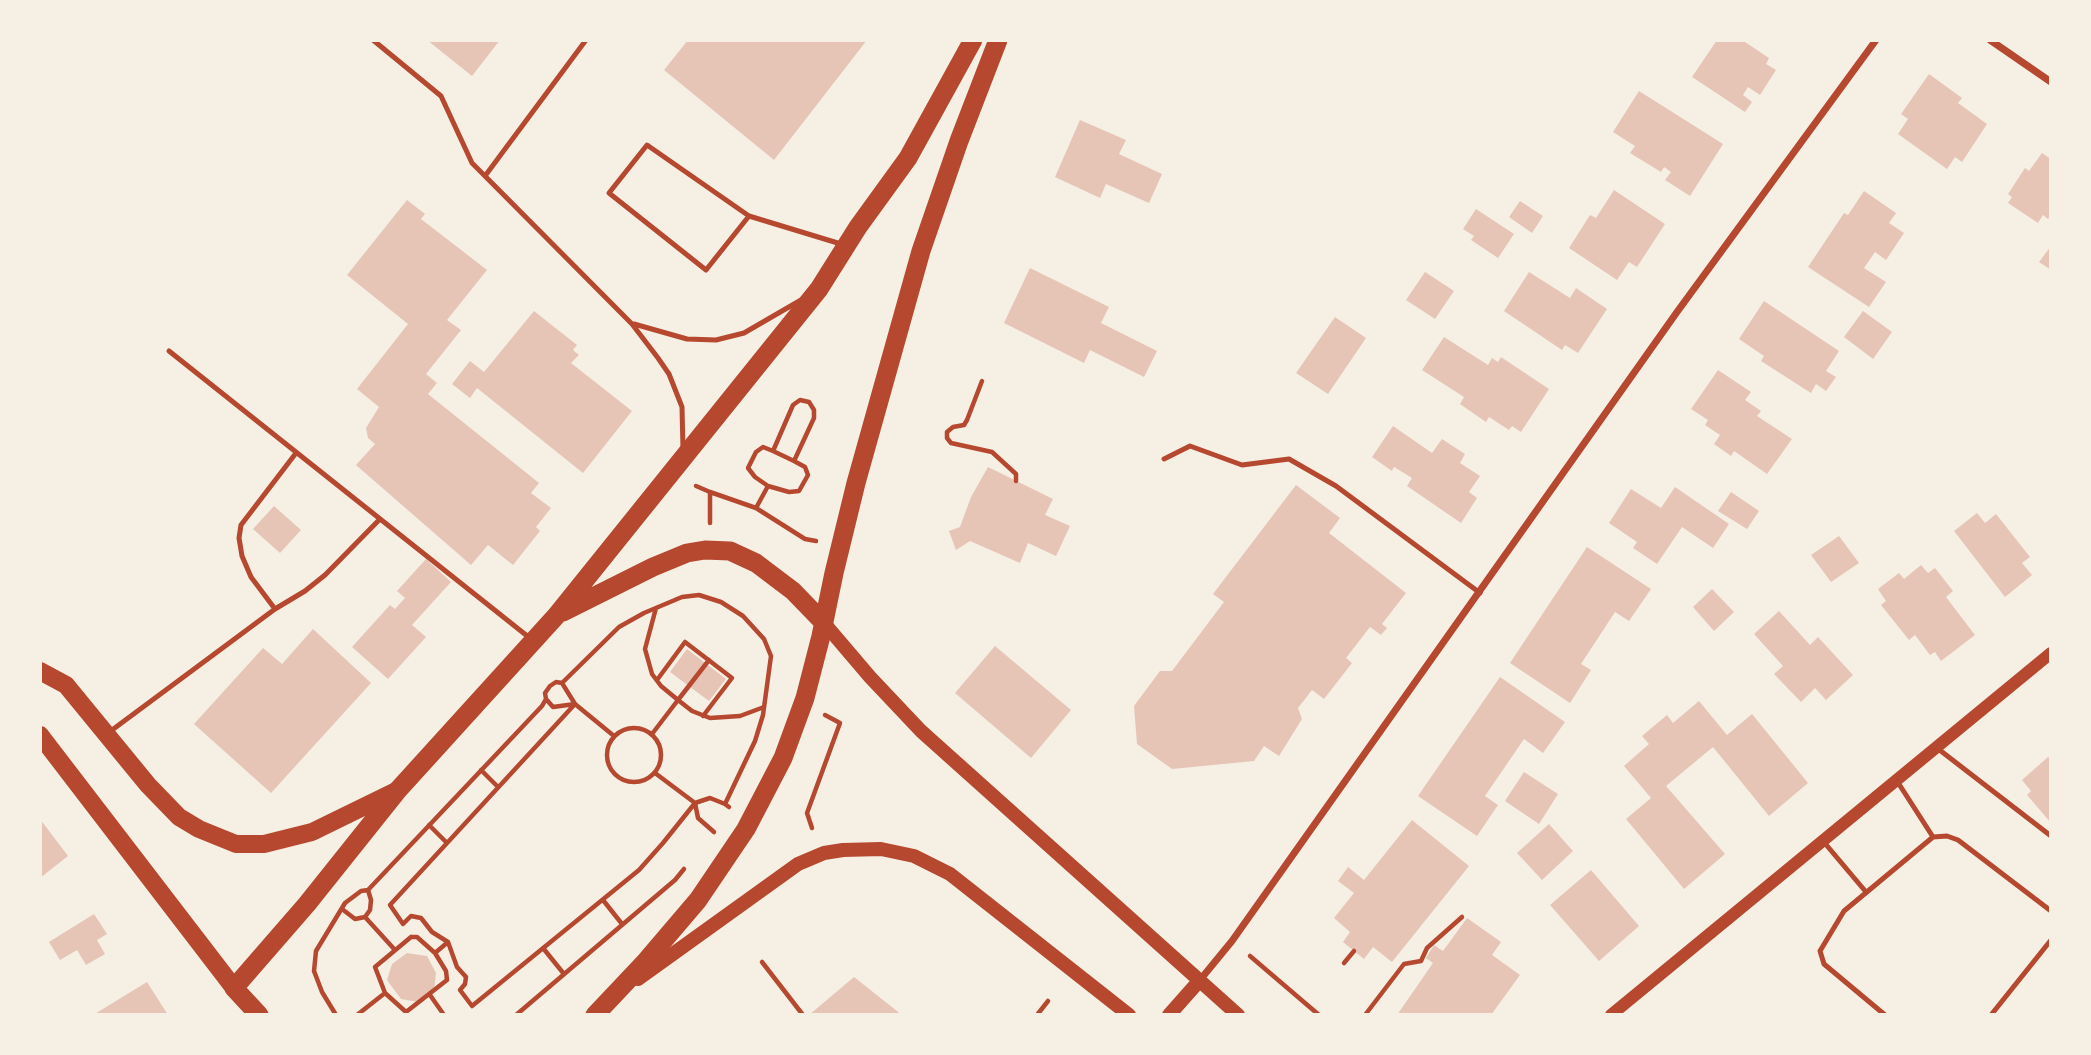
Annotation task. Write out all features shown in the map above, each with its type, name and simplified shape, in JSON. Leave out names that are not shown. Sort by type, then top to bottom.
[{"type":"highway","points":[[259,1015],[234,988],[307,904],[398,790],[556,616],[819,289],[908,158],[972,40]]},
{"type":"highway","points":[[596,1015],[698,900],[753,817],[794,728],[824,623],[856,483],[921,251],[998,40]]},
{"type":"highway","points":[[556,616],[653,567],[687,553],[705,550],[730,551],[756,563],[793,591],[824,623]]},
{"type":"main road","points":[[824,623],[921,731],[1238,1015]]},
{"type":"main road","points":[[40,671],[66,685],[148,785],[179,817],[199,829],[236,844],[264,844],[312,832],[398,790]]},
{"type":"main road","points":[[40,735],[234,988]]},
{"type":"main road","points":[[614,996],[798,864],[824,853],[862,848],[889,850],[914,856],[950,874],[1129,1015]]},
{"type":"main road","points":[[1169,1015],[1200,980]]},
{"type":"street","points":[[1200,980],[1240,930],[1677,312],[1876,40]]},
{"type":"street","points":[[1990,40],[2051,82]]},
{"type":"street","points":[[1611,1015],[2051,653]]},
{"type":"lane","points":[[373,40],[441,96],[472,163],[632,324],[658,358],[682,407],[684,459]]},
{"type":"lane","points":[[485,176],[586,40]]},
{"type":"lane","points":[[749,216],[706,270],[609,193],[648,145],[749,216],[847,246]]},
{"type":"lane","points":[[632,324],[687,339],[716,340],[744,333],[819,289]]},
{"type":"lane","points":[[169,351],[533,641]]},
{"type":"lane","points":[[1164,459],[1191,446],[1242,465],[1289,458],[1336,486],[1480,593]]},
{"type":"lane","points":[[275,609],[251,577],[242,556],[239,538],[242,525],[296,453]]},
{"type":"lane","points":[[106,734],[275,609],[305,591],[325,575],[380,519]]},
{"type":"lane","points":[[1937,748],[2051,836]]},
{"type":"lane","points":[[1897,781],[1933,837]]},
{"type":"lane","points":[[1885,1015],[1824,964],[1820,951],[1844,911],[1933,837],[1947,836],[1958,840],[2051,911]]},
{"type":"lane","points":[[1823,841],[1866,892]]},
{"type":"lane","points":[[1991,1015],[2051,940]]},
{"type":"path","points":[[982,381],[964,425],[953,427],[947,432],[947,438],[951,443],[992,452],[1016,474],[1016,481]]},
{"type":"path","points":[[773,452],[793,405],[800,400],[809,402],[814,410],[814,418],[794,461]]},
{"type":"path","points":[[763,447],[794,461],[806,467],[808,475],[799,491],[789,492],[768,486],[748,468],[756,452],[763,447]]},
{"type":"path","points":[[696,486],[756,508],[805,539],[821,542]]},
{"type":"path","points":[[756,508],[768,486]]},
{"type":"path","points":[[710,492],[710,524]]},
{"type":"path","points":[[562,683],[619,627],[682,597],[699,595],[721,602],[743,616],[764,639],[771,656],[765,707],[755,741],[725,804]]},
{"type":"path","points":[[656,608],[645,649],[652,674],[678,700],[692,711],[710,718],[740,716],[765,707]]},
{"type":"path","points":[[657,680],[685,642],[709,660],[732,678],[703,716]]},
{"type":"path","points":[[652,734],[709,660]]},
{"type":"path","points":[[575,704],[554,707],[546,699],[545,693],[556,682],[562,683],[575,704],[614,736]]},
{"type":"path","points":[[336,1015],[322,992],[314,971],[316,951],[342,909],[360,891],[368,890],[546,699]]},
{"type":"path","points":[[575,704],[390,905],[403,924],[411,916],[421,918],[432,932],[448,942],[457,967],[466,977],[460,990],[472,1006],[639,870],[695,803],[710,798],[725,804],[731,809],[728,813]]},
{"type":"path","points":[[812,828],[807,813],[840,723],[825,714]]},
{"type":"path","points":[[628,728],[645,730],[652,734],[662,757],[655,773],[640,782],[615,776],[607,761],[607,752],[614,736],[628,728]]},
{"type":"path","points":[[481,770],[498,788]]},
{"type":"path","points":[[655,773],[695,803],[698,818],[713,835],[721,823]]},
{"type":"path","points":[[429,825],[447,844]]},
{"type":"path","points":[[516,1015],[675,880],[689,863]]},
{"type":"path","points":[[342,909],[355,919],[365,917],[370,910],[368,890]]},
{"type":"path","points":[[603,900],[622,924]]},
{"type":"path","points":[[1365,1015],[1404,964],[1421,961],[1427,948],[1462,916]]},
{"type":"path","points":[[365,917],[395,950]]},
{"type":"path","points":[[411,937],[418,937],[435,953],[446,971],[447,980],[406,1012],[385,993],[375,967],[411,937]]},
{"type":"path","points":[[435,953],[448,942]]},
{"type":"path","points":[[543,948],[564,974]]},
{"type":"path","points":[[1344,963],[1354,951]]},
{"type":"path","points":[[1250,956],[1319,1015]]},
{"type":"path","points":[[762,962],[803,1015]]},
{"type":"path","points":[[357,1015],[385,993]]},
{"type":"path","points":[[430,995],[444,1015]]},
{"type":"path","points":[[1037,1015],[1048,1001]]},
{"type":"building","points":[[427,40],[500,40],[472,76]]},
{"type":"building","points":[[688,40],[867,40],[774,160],[664,70]]},
{"type":"building","points":[[1717,40],[1742,40],[1769,58],[1766,64],[1776,70],[1760,95],[1748,87],[1743,95],[1752,102],[1745,112],[1692,77]]},
{"type":"building","points":[[1929,74],[1962,98],[1958,103],[1987,124],[1962,162],[1955,157],[1947,169],[1898,134],[1908,119],[1901,114]]},
{"type":"building","points":[[1639,91],[1723,144],[1690,196],[1665,180],[1671,172],[1664,167],[1661,172],[1630,153],[1635,146],[1613,132]]},
{"type":"building","points":[[1080,120],[1126,140],[1119,154],[1162,174],[1149,203],[1106,184],[1100,198],[1055,177]]},
{"type":"building","points":[[2042,153],[2051,159],[2051,215],[2048,219],[2043,215],[2038,223],[2008,203],[2012,197],[2008,194],[2025,168],[2029,171]]},
{"type":"building","points":[[1614,190],[1665,224],[1637,267],[1629,262],[1617,280],[1569,248],[1590,215],[1596,218]]},
{"type":"building","points":[[1864,191],[1896,213],[1889,223],[1904,233],[1886,260],[1875,252],[1864,268],[1886,282],[1869,307],[1808,267],[1844,213],[1848,215]]},
{"type":"building","points":[[407,200],[425,214],[421,219],[487,270],[447,320],[461,330],[426,374],[437,383],[428,394],[539,483],[531,493],[551,508],[536,527],[540,531],[513,565],[488,545],[471,565],[356,465],[375,444],[368,438],[366,428],[379,407],[357,389],[408,324],[347,275]]},
{"type":"building","points":[[1520,201],[1543,216],[1532,233],[1509,217]]},
{"type":"building","points":[[1476,209],[1514,234],[1498,258],[1471,240],[1474,236],[1463,229]]},
{"type":"building","points":[[2051,246],[2051,270],[2039,262]]},
{"type":"building","points":[[1030,268],[1109,307],[1101,323],[1157,351],[1144,377],[1090,350],[1084,363],[1004,323]]},
{"type":"building","points":[[1425,272],[1454,291],[1435,319],[1406,300]]},
{"type":"building","points":[[1529,272],[1570,298],[1576,288],[1607,309],[1578,353],[1565,345],[1562,350],[1504,311]]},
{"type":"building","points":[[1764,301],[1839,351],[1826,371],[1836,377],[1826,391],[1816,384],[1811,393],[1761,361],[1764,356],[1739,339]]},
{"type":"building","points":[[534,311],[577,345],[573,350],[579,355],[571,363],[632,411],[583,473],[477,388],[470,398],[452,384],[470,361],[484,372]]},
{"type":"building","points":[[1863,311],[1892,332],[1873,359],[1844,337]]},
{"type":"building","points":[[1335,317],[1366,338],[1328,394],[1296,373]]},
{"type":"building","points":[[1444,337],[1488,365],[1492,358],[1498,362],[1501,357],[1549,389],[1521,432],[1512,426],[1509,430],[1489,417],[1486,422],[1460,404],[1464,397],[1422,370]]},
{"type":"building","points":[[1718,370],[1751,392],[1745,400],[1761,411],[1757,416],[1792,439],[1767,474],[1734,451],[1731,456],[1714,444],[1720,435],[1705,425],[1708,420],[1691,409]]},
{"type":"building","points":[[1393,426],[1432,453],[1442,439],[1465,454],[1460,463],[1480,476],[1469,492],[1477,498],[1461,523],[1407,486],[1412,478],[1394,467],[1392,471],[1372,457]]},
{"type":"building","points":[[988,467],[1053,499],[1045,515],[1070,526],[1056,556],[1028,543],[1020,563],[970,541],[956,550],[949,531],[960,527],[971,497]]},
{"type":"building","points":[[1296,485],[1340,518],[1329,533],[1406,593],[1382,624],[1387,628],[1381,635],[1370,627],[1346,658],[1352,663],[1324,699],[1312,690],[1298,708],[1302,719],[1279,756],[1264,746],[1254,761],[1172,769],[1137,744],[1134,706],[1160,671],[1172,671],[1224,602],[1213,594]]},
{"type":"building","points":[[1675,487],[1729,524],[1713,548],[1682,527],[1657,564],[1633,548],[1637,542],[1609,523],[1631,489],[1661,508]]},
{"type":"building","points":[[1731,492],[1759,511],[1747,529],[1718,511]]},
{"type":"building","points":[[274,506],[301,530],[280,553],[253,529]]},
{"type":"building","points":[[1977,513],[1985,523],[1996,514],[2030,557],[2022,563],[2032,575],[2005,597],[1954,531]]},
{"type":"building","points":[[1839,536],[1859,563],[1831,582],[1811,555]]},
{"type":"building","points":[[1587,547],[1651,589],[1629,621],[1615,612],[1581,664],[1591,670],[1570,703],[1510,663]]},
{"type":"building","points":[[426,559],[451,582],[412,625],[426,637],[388,679],[352,647],[390,605],[395,609],[405,598],[397,591]]},
{"type":"building","points":[[1921,565],[1928,573],[1935,568],[1953,591],[1946,597],[1975,635],[1941,661],[1935,652],[1930,655],[1915,635],[1909,640],[1881,605],[1886,601],[1878,589],[1899,573],[1904,579]]},
{"type":"building","points":[[1712,589],[1734,612],[1714,631],[1693,607]]},
{"type":"building","points":[[1779,611],[1810,645],[1818,637],[1853,675],[1826,700],[1815,688],[1801,702],[1774,674],[1783,666],[1754,634]]},
{"type":"building","points":[[313,629],[371,683],[271,793],[194,724],[263,648],[282,664]]},
{"type":"building","points":[[995,646],[1071,710],[1031,758],[955,693]]},
{"type":"building","points":[[687,649],[726,679],[709,701],[670,672]]},
{"type":"building","points":[[1500,677],[1565,722],[1543,753],[1524,739],[1485,796],[1498,805],[1477,836],[1418,796]]},
{"type":"building","points":[[1699,701],[1727,735],[1752,714],[1808,783],[1769,816],[1713,747],[1666,786],[1725,854],[1684,889],[1626,819],[1651,798],[1624,766],[1649,744],[1642,736],[1667,715],[1673,723]]},
{"type":"building","points":[[2048,757],[2051,760],[2051,823],[2027,795],[2031,791],[2022,780]]},
{"type":"building","points":[[1524,772],[1558,794],[1539,824],[1505,801]]},
{"type":"building","points":[[40,819],[68,856],[40,878]]},
{"type":"building","points":[[1412,820],[1469,866],[1392,962],[1373,947],[1364,959],[1343,942],[1350,932],[1334,918],[1354,893],[1338,881],[1348,867],[1364,880]]},
{"type":"building","points":[[1549,824],[1573,851],[1542,880],[1517,853]]},
{"type":"building","points":[[1591,870],[1639,926],[1599,961],[1550,905]]},
{"type":"building","points":[[94,914],[107,934],[97,940],[105,954],[86,965],[77,950],[60,960],[49,942]]},
{"type":"building","points":[[1467,918],[1501,942],[1492,955],[1520,975],[1491,1015],[1397,1015],[1433,963],[1426,958],[1434,945],[1443,951]]},
{"type":"building","points":[[407,953],[427,956],[436,973],[434,991],[418,1002],[401,999],[387,980],[392,964]]},
{"type":"building","points":[[854,977],[902,1015],[809,1015]]},
{"type":"building","points":[[147,982],[168,1015],[93,1015]]}]
